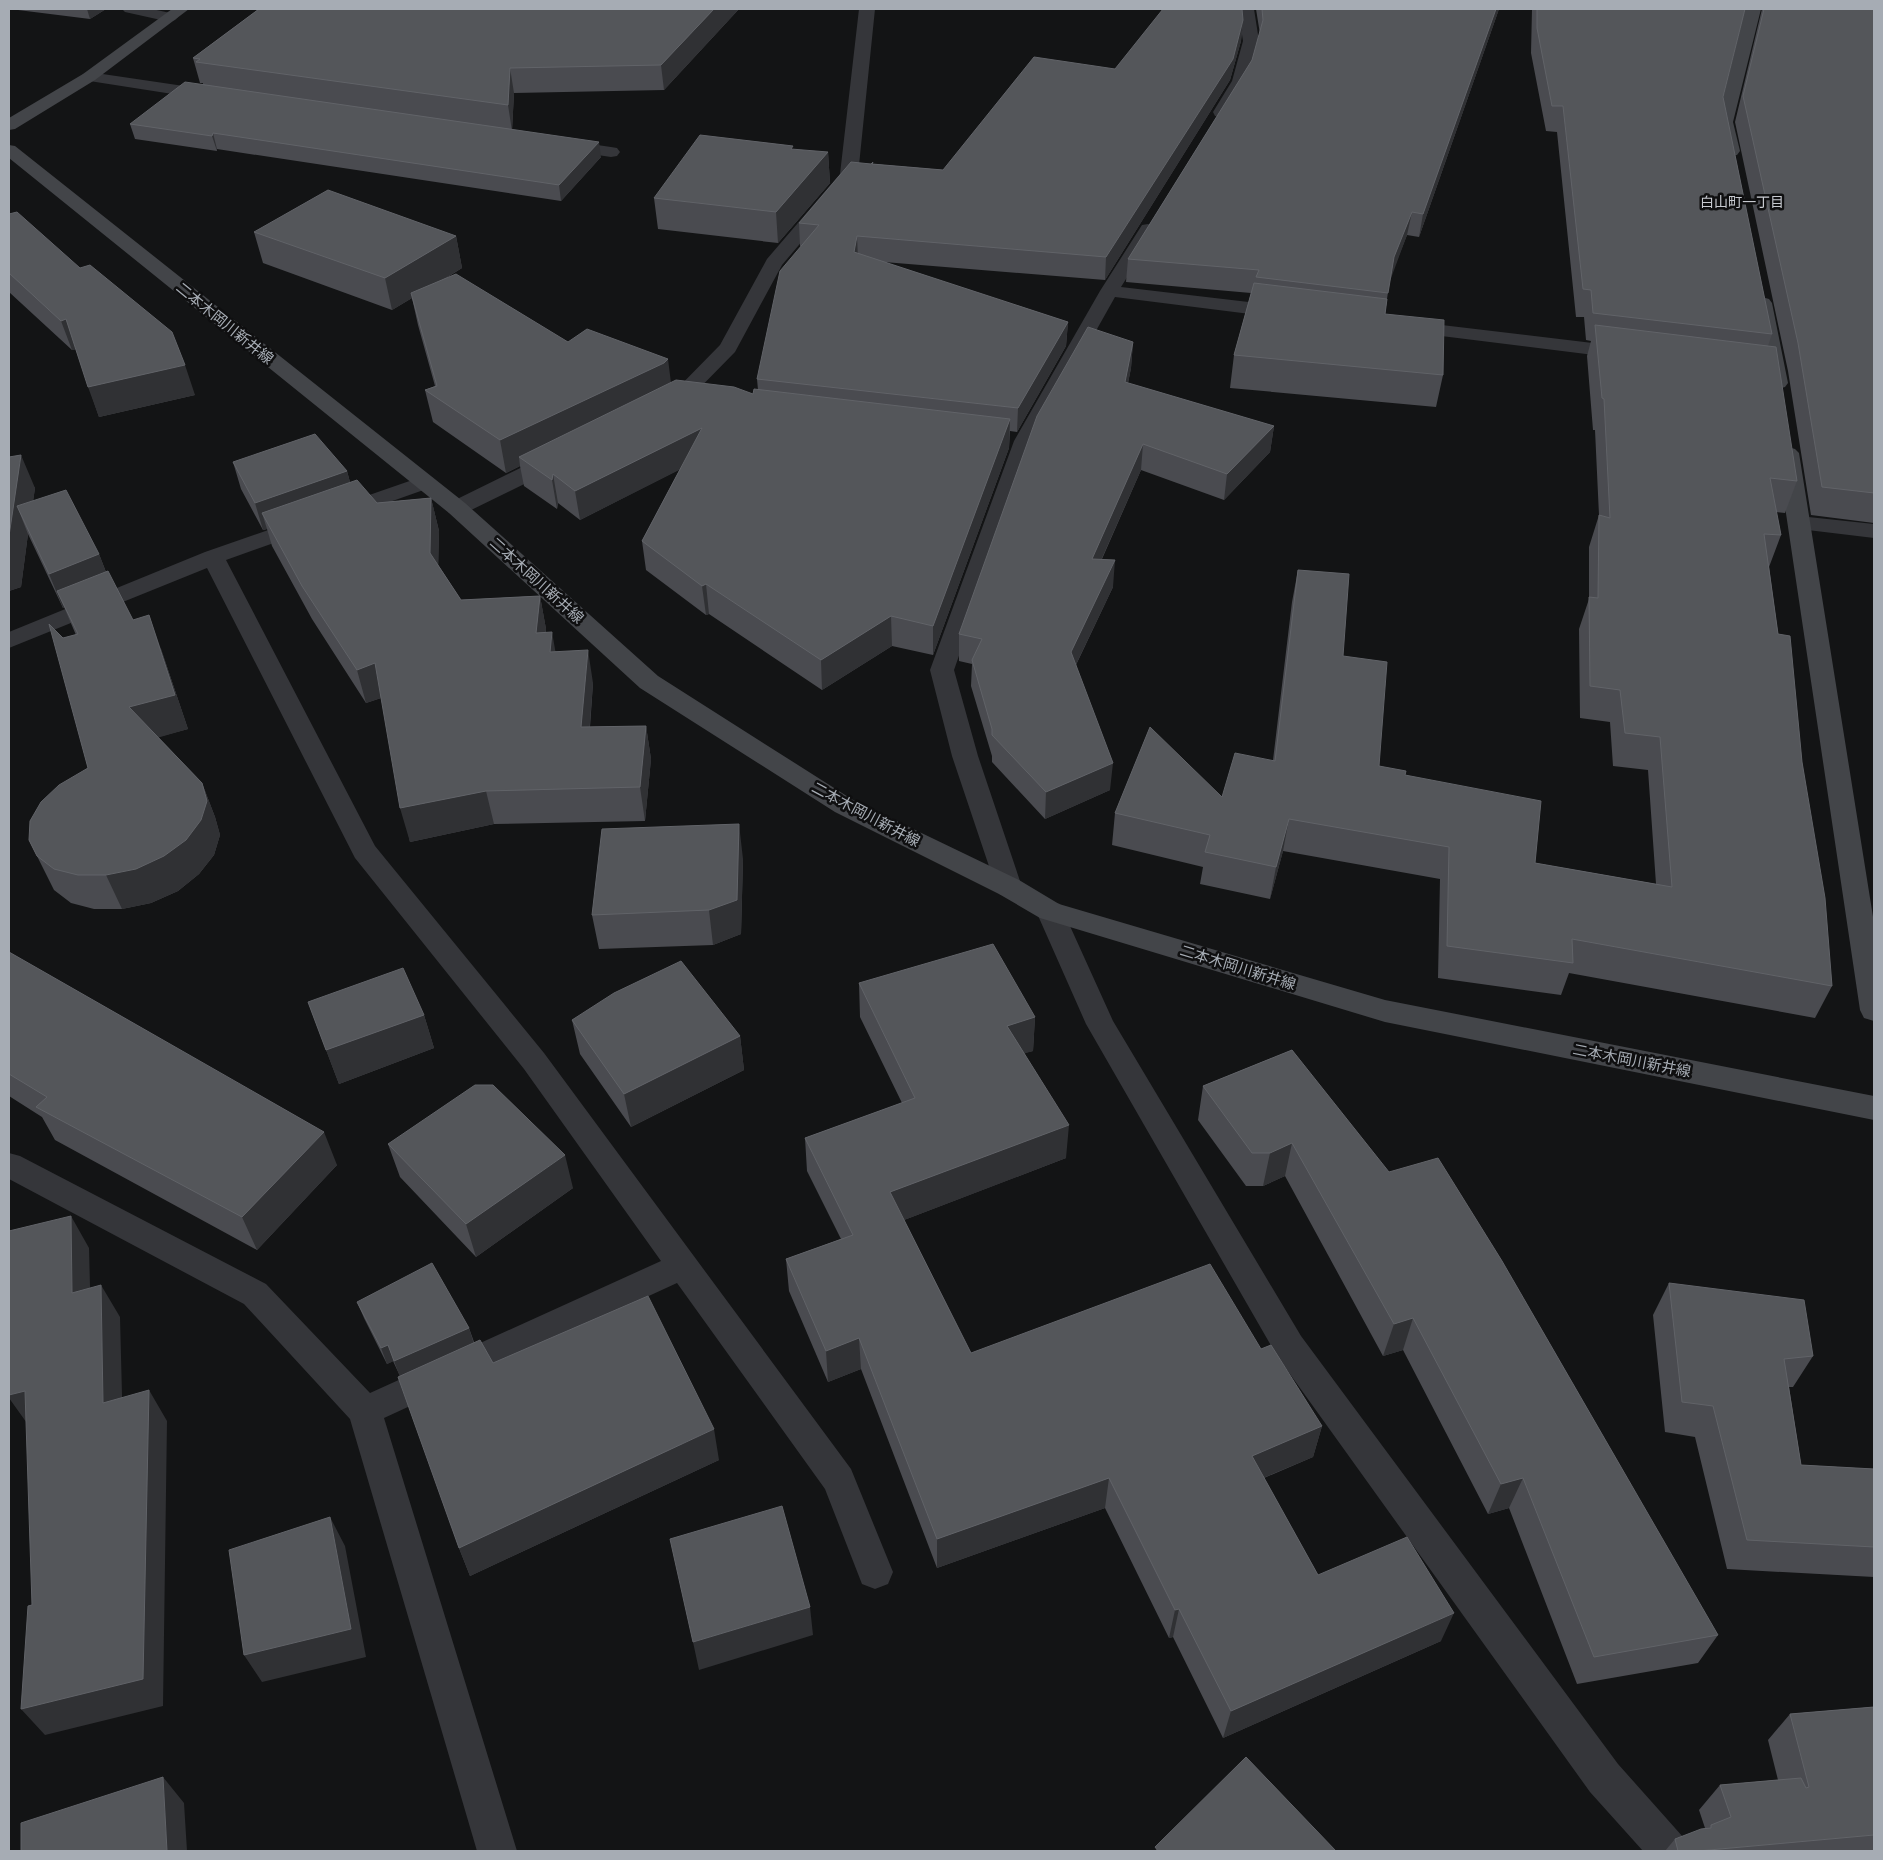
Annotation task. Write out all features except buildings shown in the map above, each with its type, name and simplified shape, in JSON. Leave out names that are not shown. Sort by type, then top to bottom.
[{"type":"main road","points":[[1734,170],[1724,122],[1753,9]]},
{"type":"main road","points":[[9,125],[89,77],[175,13]]},
{"type":"main road","name":"二本木岡川新井線","points":[[9,150],[457,508],[649,682],[844,806],[1008,887],[1050,911],[1385,1011],[1874,1108]]},
{"type":"main road","points":[[1758,285],[1780,400]]},
{"type":"main road","points":[[1786,438],[1874,1010]]},
{"type":"street","points":[[130,9],[175,13]]},
{"type":"street","points":[[650,414],[686,402],[728,348],[774,263],[849,175],[867,9]]},
{"type":"street","points":[[1214,123],[1240,81],[1251,41],[1246,9]]},
{"type":"street","points":[[89,77],[227,97]]},
{"type":"street","points":[[552,143],[611,152]]},
{"type":"street","points":[[1008,887],[965,756],[942,670],[1014,440],[1156,216]]},
{"type":"street","points":[[1109,291],[1305,315]]},
{"type":"street","points":[[1393,326],[1649,356]]},
{"type":"street","points":[[1757,369],[1776,372]]},
{"type":"street","points":[[457,508],[571,452]]},
{"type":"street","points":[[9,641],[213,557],[424,482]]},
{"type":"street","points":[[1799,523],[1874,531]]},
{"type":"street","points":[[213,557],[364,851],[534,1061],[839,1480],[875,1572]]},
{"type":"street","points":[[1050,911],[1100,1024],[1289,1346],[1604,1778],[1668,1851]]},
{"type":"street","points":[[9,1165],[255,1294],[365,1411],[497,1851]]},
{"type":"street","points":[[365,1411],[683,1266]]},
{"type":"district","name":"白山町一丁目","points":[[1742,202]]}]
